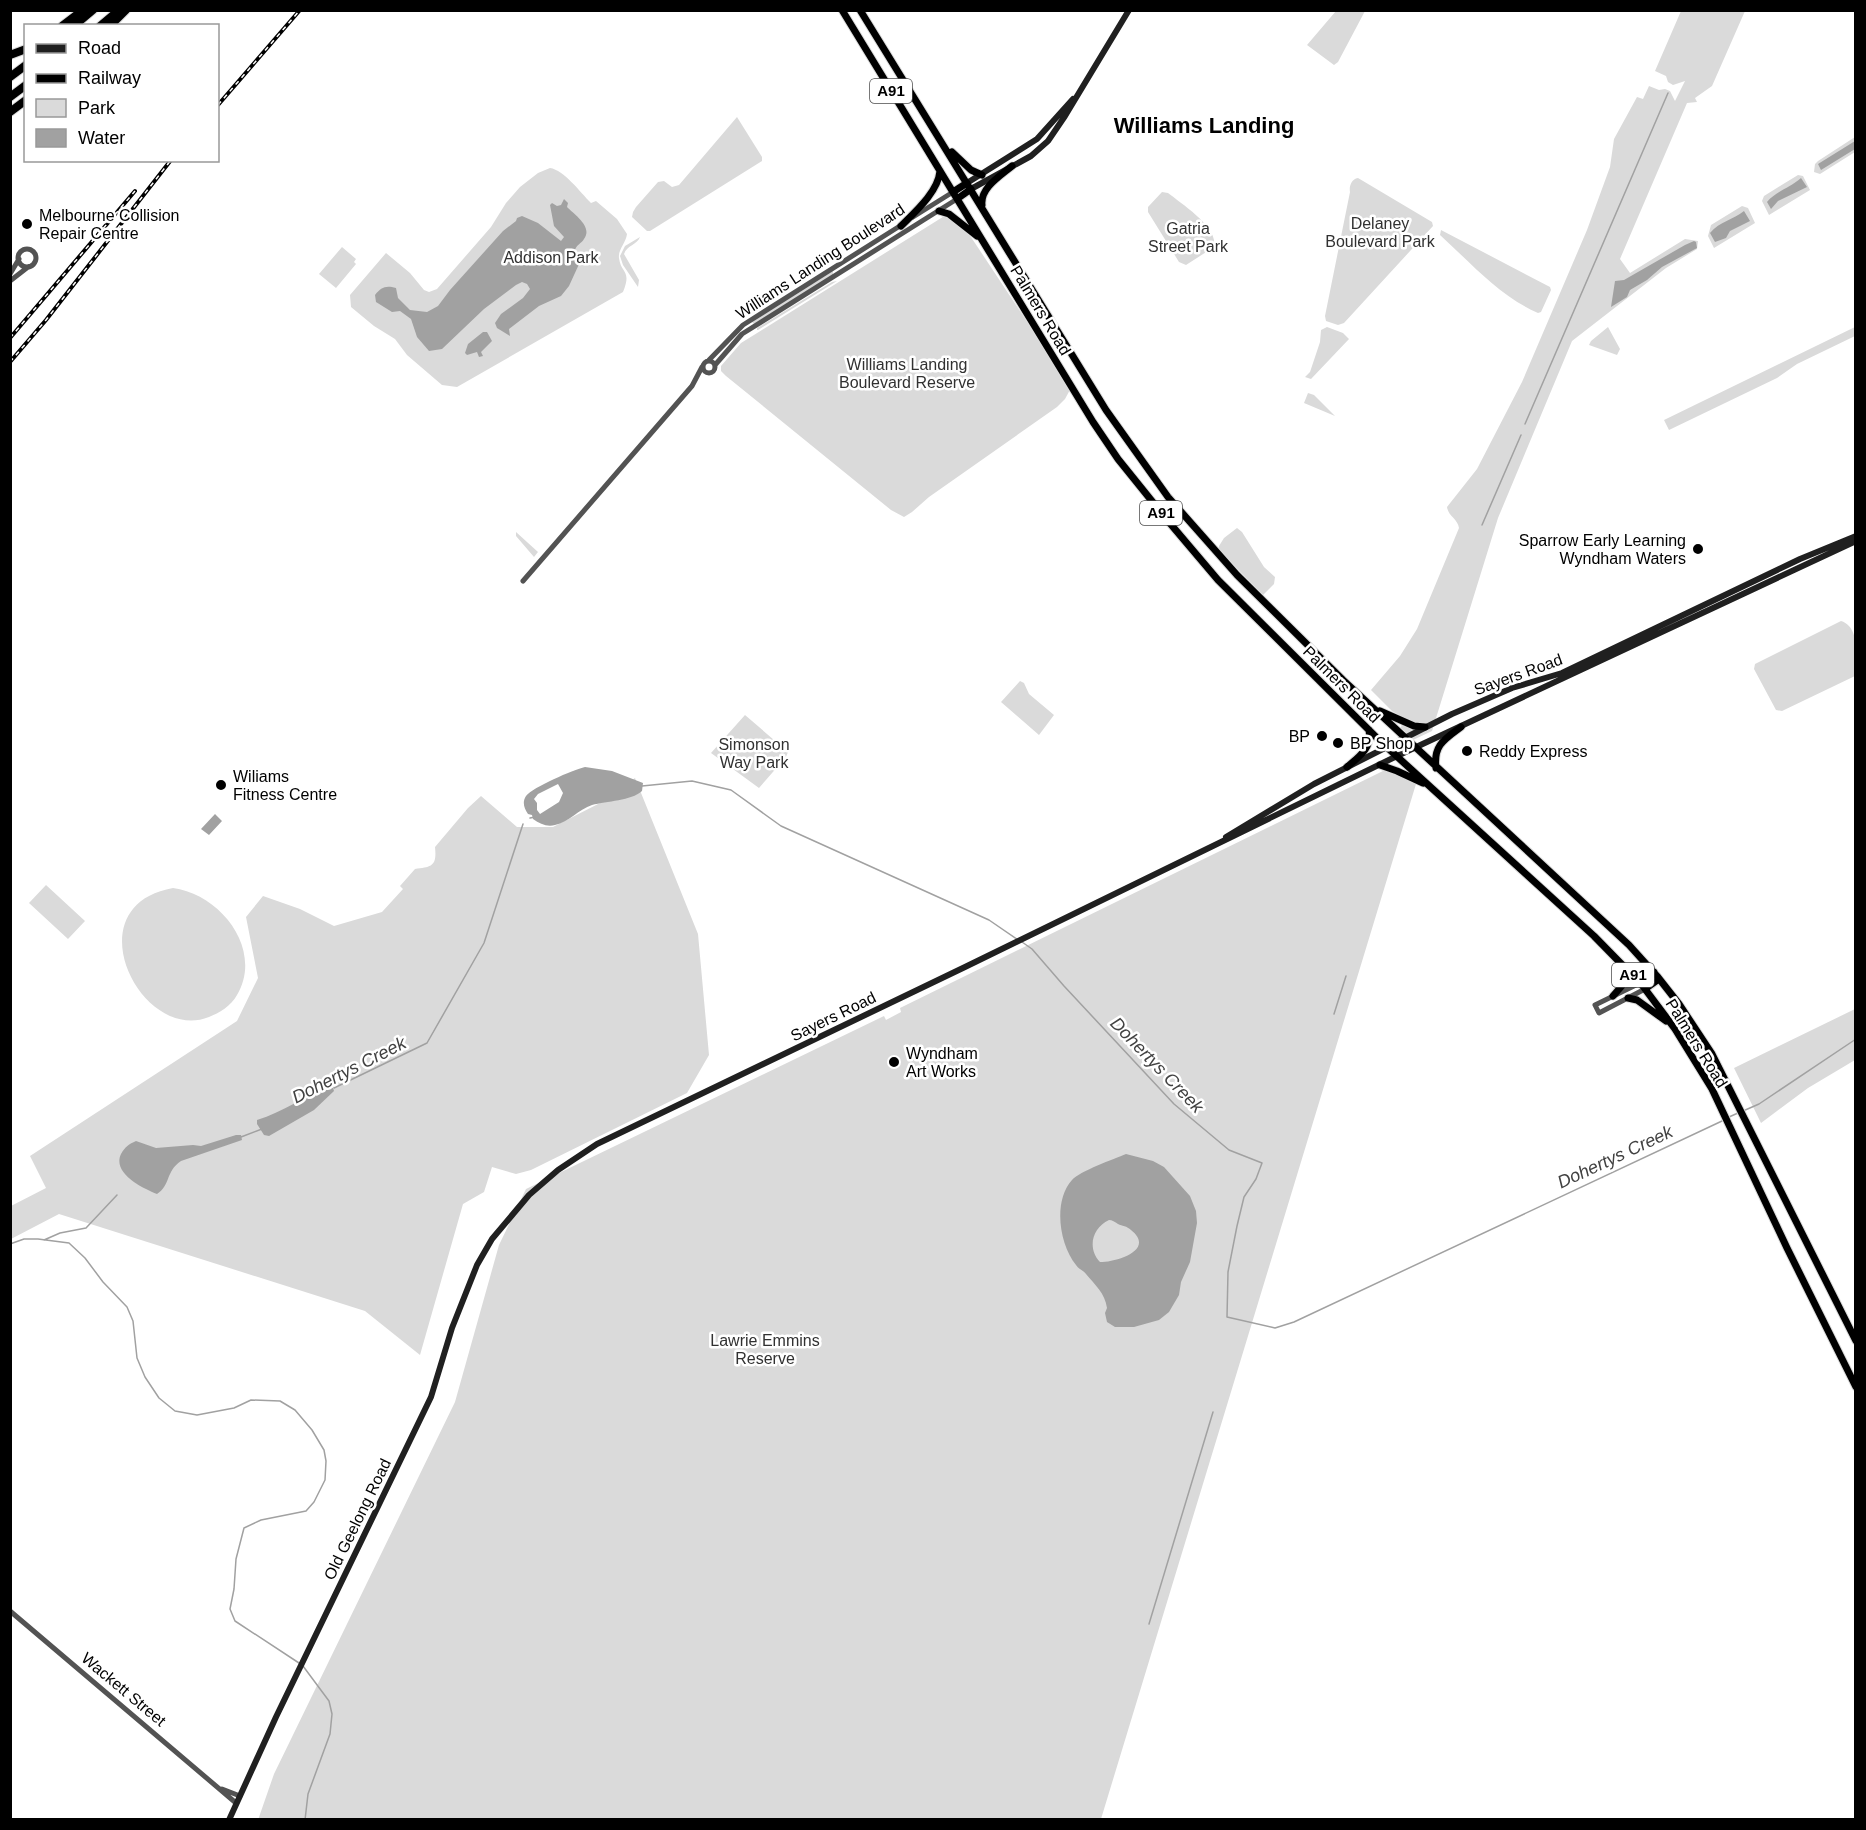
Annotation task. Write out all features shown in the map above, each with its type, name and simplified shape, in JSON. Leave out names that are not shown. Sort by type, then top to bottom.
[{"type":"highway","points":[[64,24],[82,10]]},
{"type":"highway","points":[[76,24],[93,10]]},
{"type":"highway","points":[[102,24],[119,10]]},
{"type":"highway","points":[[112,24],[126,10]]},
{"type":"highway","name":"Palmers Road","points":[[842,10],[1093,422],[1118,459],[1161,512],[1218,580],[1386,747],[1586,927],[1627,968],[1675,1029],[1712,1089],[1786,1248],[1856,1387]]},
{"type":"highway","name":"Palmers Road","points":[[860,10],[1106,410],[1168,497],[1237,575],[1404,738],[1629,945],[1679,1004],[1726,1081],[1856,1341]]},
{"type":"highway","points":[[10,77],[24,66]]},
{"type":"highway","points":[[10,97],[24,86]]},
{"type":"highway","points":[[10,112],[24,102]]},
{"type":"highway","points":[[940,139],[963,165],[982,175]]},
{"type":"highway","points":[[982,207],[982,198],[988,187],[1012,166]]},
{"type":"highway","points":[[901,226],[917,210],[935,186],[940,171]]},
{"type":"highway","points":[[952,192],[969,186]]},
{"type":"highway","points":[[957,199],[969,186]]},
{"type":"highway","points":[[939,211],[949,214],[983,242]]},
{"type":"highway","points":[[1374,709],[1414,726],[1425,727]]},
{"type":"highway","points":[[1436,768],[1436,752],[1439,746],[1444,739],[1461,727]]},
{"type":"highway","points":[[1347,766],[1368,747],[1369,729]]},
{"type":"highway","points":[[1380,765],[1430,787]]},
{"type":"highway","points":[[1614,996],[1627,980],[1627,968]]},
{"type":"highway","points":[[1642,986],[1654,972]]},
{"type":"highway","points":[[1642,986],[1659,979]]},
{"type":"highway","points":[[1628,998],[1636,1000],[1675,1029]]},
{"type":"main road","points":[[969,186],[1031,156],[1048,141],[1129,10]]},
{"type":"main road","points":[[969,186],[1037,139],[1079,92]]},
{"type":"main road","name":"Sayers Road","points":[[501,1228],[529,1195],[558,1170],[597,1143],[1461,727],[1740,591],[1800,559],[1856,536]]},
{"type":"main road","name":"Sayers Road","points":[[1740,591],[1856,541]]},
{"type":"main road","name":"Sayers Road","points":[[1197,854],[1287,799],[1425,727],[1491,696],[1562,673],[1671,625]]},
{"type":"main road","name":"Old Geelong Road","points":[[229,1820],[296,1675],[431,1397],[452,1328],[477,1265],[501,1228]]},
{"type":"street","name":"Williams Landing Boulevard","points":[[712,362],[743,325],[952,192]]},
{"type":"street","name":"Williams Landing Boulevard","points":[[712,362],[742,334],[957,199]]},
{"type":"street","points":[[10,274],[17,256],[24,250],[32,250],[36,258],[32,265],[10,281]]},
{"type":"street","points":[[17,256],[23,266],[32,265]]},
{"type":"street","points":[[523,581],[692,386],[714,371],[712,362],[704,362],[692,386]]},
{"type":"street","points":[[702,367],[709,373]]},
{"type":"street","points":[[1642,986],[1628,998],[1599,1013],[1595,1005],[1642,986]]},
{"type":"street","name":"Wackett Street","points":[[10,1611],[236,1803]]},
{"type":"street","name":"Wackett Street","points":[[220,1789],[240,1796]]},
{"type":"green space","points":[[1336,11],[1365,11],[1338,62],[1334,65],[1307,45]]},
{"type":"green space","points":[[1681,11],[1745,11],[1712,86],[1695,98],[1697,102],[1687,103],[1620,259],[1630,273],[1685,239],[1698,241],[1697,249],[1666,268],[1572,341],[1498,518],[1432,731],[1394,749],[1404,718],[1392,711],[1371,690],[1400,656],[1417,629],[1459,528],[1447,507],[1477,469],[1522,382],[1587,230],[1610,167],[1614,139],[1637,97],[1643,99],[1649,86],[1670,91],[1675,101],[1685,81],[1673,85],[1668,82],[1666,76],[1655,71]]},
{"type":"green space","points":[[737,117],[762,157],[762,161],[647,231],[632,217],[636,207],[658,182],[664,181],[672,187],[679,185]]},
{"type":"green space","points":[[1855,137],[1855,152],[1820,174],[1814,172],[1818,161]]},
{"type":"green space","name":"Addison Park","points":[[550,168],[566,177],[591,203],[596,201],[617,219],[627,234],[619,255],[626,276],[623,292],[457,387],[442,385],[407,355],[395,339],[374,326],[351,307],[350,295],[386,253],[410,273],[424,290],[429,292],[437,289],[491,227],[506,203],[520,187],[538,173]]},
{"type":"green space","points":[[1798,175],[1803,176],[1810,190],[1769,215],[1762,201],[1764,196]]},
{"type":"green space","name":"Delaney Boulevard Park","points":[[1358,178],[1432,222],[1433,226],[1344,323],[1338,325],[1326,321],[1325,316],[1350,186]]},
{"type":"green space","name":"Gatria Street Park","points":[[1162,192],[1168,193],[1198,217],[1211,232],[1214,240],[1214,247],[1186,265],[1179,262],[1148,212],[1148,207]]},
{"type":"green space","points":[[1742,206],[1748,208],[1755,223],[1714,248],[1708,236],[1711,225]]},
{"type":"green space","name":"Williams Landing Boulevard Reserve","points":[[946,215],[965,228],[1071,388],[1057,407],[904,517],[891,510],[726,376],[721,371],[721,366],[741,343]]},
{"type":"green space","points":[[1441,230],[1550,287],[1551,290],[1541,312],[1538,313],[1524,306],[1498,288],[1440,235]]},
{"type":"green space","points":[[640,237],[624,254],[639,280],[638,287],[623,265],[620,256],[625,246]]},
{"type":"green space","points":[[342,247],[356,259],[354,262],[356,264],[336,288],[319,274]]},
{"type":"green space","points":[[833,271],[833,275],[754,324],[752,322]]},
{"type":"green space","points":[[837,281],[758,330],[757,330],[832,282]]},
{"type":"green space","points":[[1327,327],[1343,333],[1349,339],[1311,379],[1305,377],[1310,372],[1320,342],[1321,330]]},
{"type":"green space","points":[[1608,327],[1620,349],[1617,355],[1589,345]]},
{"type":"green space","points":[[1855,327],[1855,336],[1797,364],[1777,378],[1669,430],[1664,420]]},
{"type":"green space","points":[[1308,393],[1314,395],[1335,416],[1304,403]]},
{"type":"green space","points":[[1237,528],[1242,532],[1264,567],[1275,577],[1274,584],[1263,595],[1219,550],[1224,538]]},
{"type":"green space","points":[[516,532],[538,552],[534,557],[516,536]]},
{"type":"green space","points":[[1841,621],[1852,630],[1854,637],[1855,676],[1782,711],[1776,710],[1754,669],[1755,664]]},
{"type":"green space","points":[[1020,681],[1024,683],[1029,694],[1054,715],[1039,735],[1001,702]]},
{"type":"green space","name":"Simonson Way Park","points":[[745,715],[788,752],[759,788],[711,753]]},
{"type":"green space","name":"Lawrie Emmins Reserve","points":[[1385,770],[1410,779],[1416,784],[1101,1819],[258,1820],[274,1774],[455,1402],[499,1245],[526,1189],[884,1016],[886,1020],[901,1012],[900,1008]]},
{"type":"green space","points":[[635,778],[698,934],[709,1055],[687,1093],[531,1170],[516,1174],[492,1167],[484,1192],[463,1204],[420,1355],[365,1311],[59,1214],[11,1239],[11,1206],[46,1188],[30,1156],[237,1021],[258,978],[246,917],[263,896],[300,909],[334,926],[382,912],[403,889],[400,886],[415,869],[429,866],[434,862],[435,847],[481,796],[517,827],[553,827],[600,803]]},
{"type":"green space","points":[[46,885],[85,921],[68,939],[29,903]]},
{"type":"green space","points":[[173,888],[190,892],[221,912],[233,926],[241,943],[245,960],[244,977],[237,995],[232,1003],[209,1017],[184,1020],[160,1011],[141,993],[128,969],[122,944],[126,920],[143,900]]},
{"type":"green space","points":[[1855,1009],[1855,1060],[1808,1088],[1761,1123],[1734,1068]]},
{"type":"water","points":[[1855,141],[1855,149],[1821,170],[1818,164]]},
{"type":"water","points":[[1801,178],[1807,187],[1778,201],[1771,209],[1767,202]]},
{"type":"water","points":[[564,199],[568,203],[567,207],[585,226],[586,235],[575,250],[577,254],[585,257],[561,296],[539,306],[509,329],[510,336],[497,328],[495,323],[501,314],[523,298],[530,289],[522,282],[484,309],[442,349],[429,351],[417,337],[411,319],[400,311],[392,312],[376,302],[377,292],[384,287],[389,287],[396,288],[398,298],[410,310],[427,312],[438,306],[503,231],[522,216],[538,223],[561,241],[564,237],[554,226],[550,205],[552,203],[557,206],[561,205]]},
{"type":"water","points":[[1744,211],[1750,221],[1730,231],[1726,238],[1715,242],[1710,233]]},
{"type":"water","points":[[1694,241],[1697,248],[1662,267],[1647,280],[1630,290],[1627,297],[1611,307],[1615,281],[1624,280]]},
{"type":"water","points":[[483,332],[487,332],[492,341],[481,352],[483,356],[479,357],[477,352],[467,355],[465,353],[468,344]]},
{"type":"water","points":[[585,767],[612,771],[643,783],[642,791],[625,799],[592,805],[555,825],[541,824],[528,814],[524,803],[530,792]],"holes":[[[558,784],[563,793],[559,802],[540,814],[534,799],[538,794]]]},
{"type":"water","points":[[215,814],[222,821],[209,835],[201,829]]},
{"type":"water","points":[[333,1088],[334,1091],[314,1110],[269,1136],[264,1135],[257,1124],[257,1120]]},
{"type":"water","points":[[241,1135],[242,1140],[181,1161],[172,1170],[164,1187],[157,1194],[130,1179],[124,1173],[119,1161],[124,1149],[136,1141],[156,1148],[201,1146]]},
{"type":"water","points":[[1126,1154],[1153,1161],[1164,1167],[1190,1196],[1196,1211],[1197,1223],[1190,1262],[1181,1282],[1179,1295],[1169,1312],[1159,1320],[1134,1327],[1115,1327],[1107,1322],[1105,1313],[1107,1308],[1102,1294],[1070,1256],[1062,1234],[1060,1211],[1062,1199],[1072,1180],[1089,1169]],"holes":[[[1109,1220],[1129,1229],[1138,1237],[1139,1243],[1131,1254],[1115,1260],[1100,1262],[1094,1251],[1093,1239],[1099,1228]]]},
{"type":"waterway","points":[[1525,424],[1668,93]]},
{"type":"waterway","points":[[1482,525],[1521,435]]},
{"type":"waterway","name":"Dohertys Creek","points":[[642,786],[692,781],[731,790],[781,826],[989,920],[1018,940]]},
{"type":"waterway","name":"Dohertys Creek","points":[[530,818],[535,817]]},
{"type":"waterway","name":"Dohertys Creek","points":[[334,1088],[427,1043],[484,943],[523,824]]},
{"type":"waterway","name":"Dohertys Creek","points":[[1022,942],[1032,949],[1174,1104],[1229,1150],[1262,1163],[1256,1179],[1244,1197],[1237,1226],[1228,1272],[1227,1317],[1275,1328],[1294,1322],[1722,1121]]},
{"type":"waterway","points":[[1334,1014],[1346,976]]},
{"type":"waterway","name":"Dohertys Creek","points":[[1743,1111],[1759,1104],[1856,1039]]},
{"type":"waterway","name":"Dohertys Creek","points":[[1729,1117],[1738,1113]]},
{"type":"waterway","name":"Dohertys Creek","points":[[241,1137],[262,1129]]},
{"type":"waterway","name":"Dohertys Creek","points":[[44,1240],[60,1233],[86,1228],[117,1195]]},
{"type":"waterway","points":[[10,1244],[24,1239],[69,1243],[85,1258],[103,1282],[127,1307],[133,1321],[137,1358],[145,1377],[159,1398],[175,1411],[197,1415],[234,1408],[251,1400],[280,1401],[295,1410],[312,1430],[324,1450],[325,1480],[314,1502],[306,1511],[261,1520],[244,1528],[236,1559],[230,1609],[235,1621],[299,1663]]},
{"type":"waterway","points":[[1149,1624],[1213,1412]]},
{"type":"waterway","points":[[303,1666],[329,1701],[332,1714],[330,1734],[308,1794],[305,1820]]},
{"type":"railway","points":[[219,104],[300,10]]},
{"type":"railway","points":[[10,362],[46,320],[169,162]]},
{"type":"railway","points":[[10,338],[135,191]]},
{"type":"place","name":"Melbourne Collision Repair Centre","points":[[27,224]]},
{"type":"place","name":"Sparrow Early Learning Wyndham Waters","points":[[1698,549]]},
{"type":"place","name":"BP","points":[[1322,736]]},
{"type":"place","name":"BP Shop","points":[[1338,743]]},
{"type":"place","name":"Reddy Express","points":[[1467,751]]},
{"type":"place","name":"Wiliams Fitness Centre","points":[[221,785]]},
{"type":"place","name":"Wyndham Art Works","points":[[894,1062]]},
{"type":"district","name":"Williams Landing","points":[[1204,125]]}]
